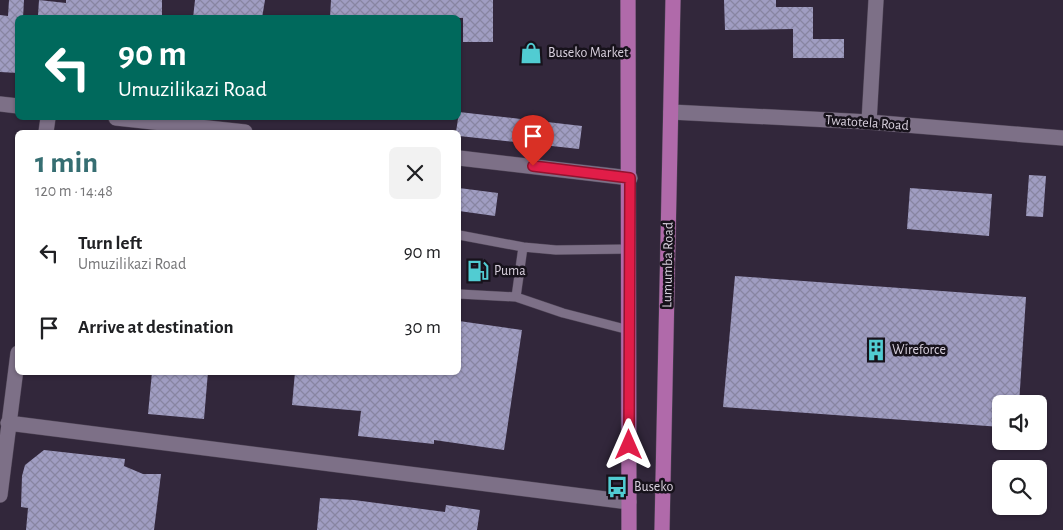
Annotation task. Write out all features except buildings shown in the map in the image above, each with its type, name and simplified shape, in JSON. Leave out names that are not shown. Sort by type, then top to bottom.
[{"type":"main road","points":[[628,0],[630,178],[629,530]]},
{"type":"main road","name":"Lumumba Road","points":[[662,530],[673,0]]},
{"type":"street","points":[[868,122],[876,0]]},
{"type":"street","points":[[0,104],[15,106]]},
{"type":"street","name":"Twatotela Road","points":[[671,112],[868,122],[1063,138]]},
{"type":"street","points":[[134,120],[227,130]]},
{"type":"street","points":[[461,158],[630,178]]},
{"type":"street","points":[[0,494],[15,374]]},
{"type":"street","points":[[8,423],[629,502]]},
{"type":"lane","points":[[461,234],[523,247],[556,250],[630,248]]},
{"type":"lane","points":[[516,297],[523,247]]},
{"type":"lane","points":[[461,294],[516,297],[563,313],[629,330]]},
{"type":"place","name":"Buseko Market","points":[[531,53]]},
{"type":"place","name":"Puma","points":[[478,271]]},
{"type":"place","name":"Wireforce","points":[[876,350]]},
{"type":"place","name":"Buseko","points":[[617,487]]},
{"type":"route","points":[[533,166],[630,178],[629,445]]}]
